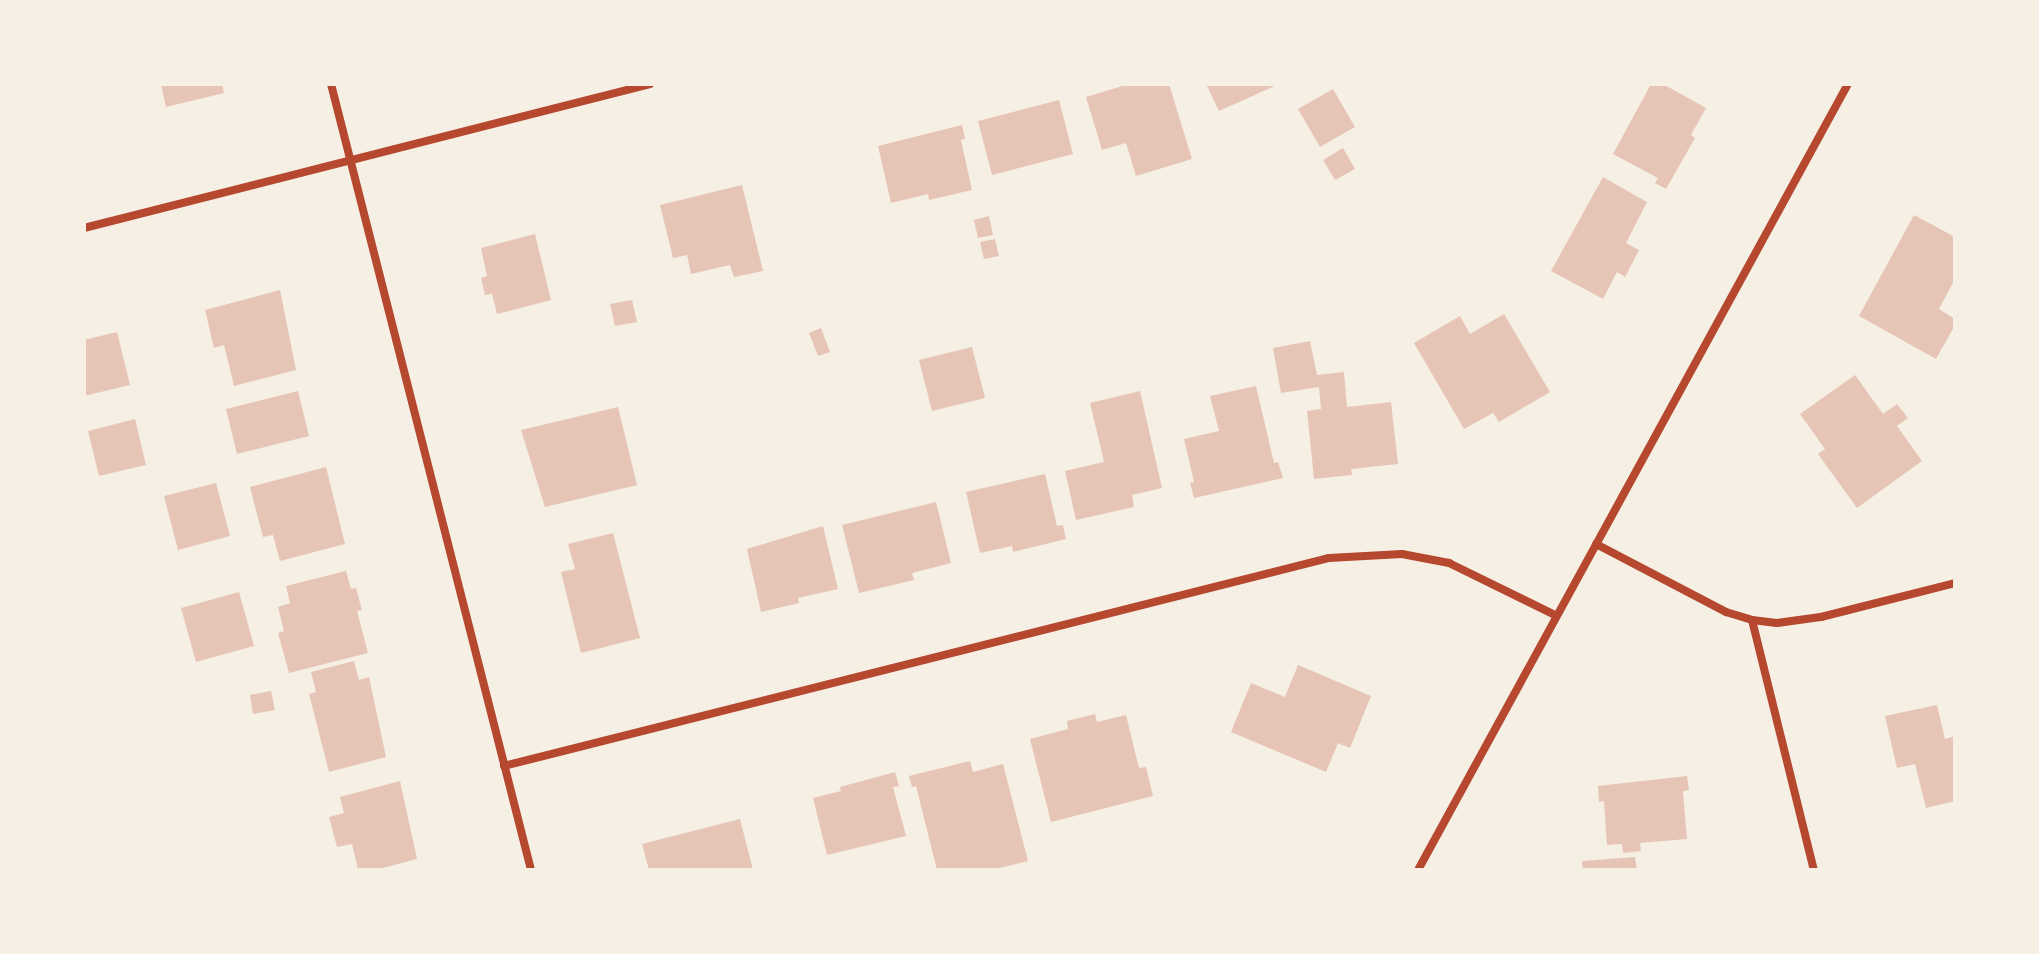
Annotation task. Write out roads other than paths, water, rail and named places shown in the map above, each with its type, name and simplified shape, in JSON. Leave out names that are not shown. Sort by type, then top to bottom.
[{"type":"street","points":[[331,84],[531,870]]},
{"type":"street","points":[[84,228],[650,84]]},
{"type":"street","points":[[1418,870],[1848,84]]},
{"type":"street","points":[[1596,544],[1726,612],[1752,620],[1802,621],[1955,583]]},
{"type":"street","points":[[504,766],[1329,558],[1402,554],[1449,563],[1557,616]]},
{"type":"street","points":[[1752,620],[1814,870]]}]
